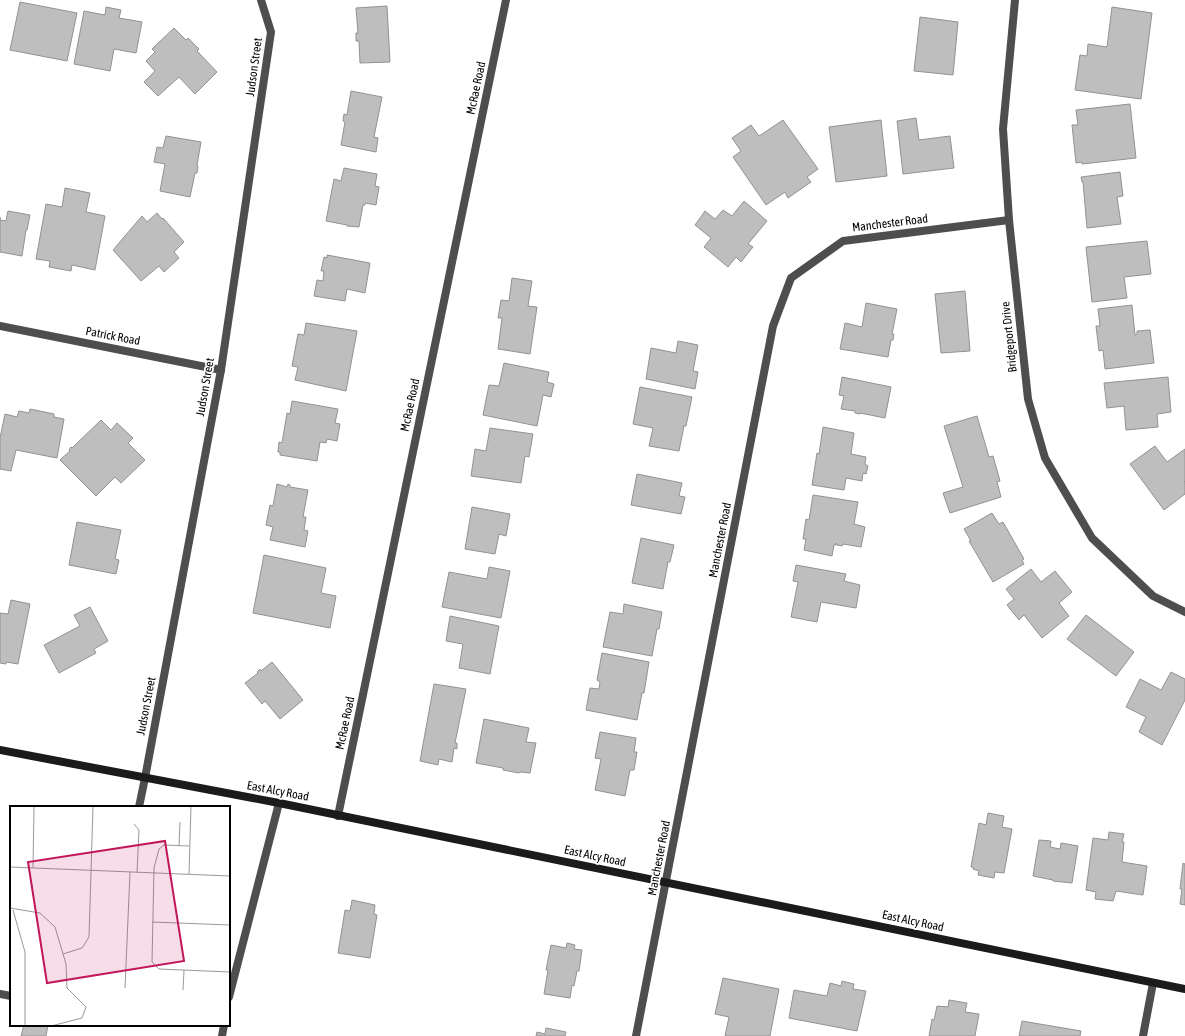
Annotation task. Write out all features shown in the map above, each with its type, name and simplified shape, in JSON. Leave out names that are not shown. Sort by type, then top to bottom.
[{"type":"street","name":"Judson Street","points":[[139,806],[221,370],[271,32],[261,0]]},
{"type":"street","name":"McRae Road","points":[[338,816],[506,0]]},
{"type":"street","name":"Bridgeport Drive","points":[[1015,0],[1003,129],[1009,220],[1028,399],[1045,458],[1092,538],[1153,596],[1185,612]]},
{"type":"street","name":"Manchester Road","points":[[636,1036],[667,883],[773,326],[791,278],[843,241],[1009,220]]},
{"type":"street","name":"Patrick Road","points":[[0,326],[221,370]]},
{"type":"street","name":"East Alcy Road","points":[[0,750],[279,803],[1185,989]]},
{"type":"street","points":[[230,993],[279,803]]},
{"type":"street","points":[[1143,1036],[1153,983]]},
{"type":"street","points":[[0,994],[10,996]]},
{"type":"street","points":[[222,1036],[224,1026]]},
{"type":"building","points":[[20,2],[77,13],[67,61],[10,50]]},
{"type":"building","points":[[387,6],[390,62],[360,63],[359,41],[356,41],[356,33],[358,33],[356,8]]},
{"type":"building","points":[[106,7],[121,10],[119,18],[142,22],[136,53],[114,49],[110,71],[74,64],[84,11],[105,15]]},
{"type":"building","points":[[1112,7],[1152,13],[1141,99],[1075,90],[1080,55],[1087,56],[1088,44],[1107,47]]},
{"type":"building","points":[[920,17],[958,22],[953,75],[914,71]]},
{"type":"building","points":[[174,28],[186,40],[188,38],[199,49],[197,51],[217,72],[195,94],[179,77],[158,96],[144,82],[155,71],[146,61],[155,52],[152,49]]},
{"type":"building","points":[[351,91],[382,97],[374,137],[378,138],[376,152],[341,145],[345,122],[343,121],[344,114],[347,115]]},
{"type":"building","points":[[1130,104],[1136,158],[1082,164],[1082,162],[1076,163],[1072,125],[1078,125],[1076,110]]},
{"type":"building","points":[[916,118],[919,140],[950,136],[954,168],[903,174],[897,121]]},
{"type":"building","points":[[783,120],[818,169],[807,177],[811,182],[788,198],[785,192],[766,205],[733,157],[741,151],[732,138],[751,125],[759,136]]},
{"type":"building","points":[[881,120],[887,176],[836,182],[829,127]]},
{"type":"building","points":[[166,136],[201,142],[197,173],[195,173],[190,197],[160,191],[165,164],[154,162],[157,147],[163,148]]},
{"type":"building","points":[[344,168],[377,174],[375,186],[379,187],[376,205],[365,203],[365,205],[363,205],[359,227],[326,221],[334,179],[341,181]]},
{"type":"building","points":[[1120,172],[1123,196],[1117,197],[1121,224],[1087,228],[1083,182],[1081,177]]},
{"type":"building","points":[[65,188],[90,193],[86,212],[105,216],[95,270],[72,265],[71,271],[49,267],[50,261],[36,259],[46,204],[62,207]]},
{"type":"building","points":[[744,201],[767,221],[748,244],[753,247],[741,262],[736,257],[728,267],[704,247],[711,238],[695,225],[705,211],[715,219],[723,210],[732,216]]},
{"type":"building","points":[[8,211],[30,215],[22,256],[0,252],[0,220],[6,221]]},
{"type":"building","points":[[157,213],[184,242],[174,252],[179,258],[164,272],[159,266],[141,281],[113,250],[142,216],[147,222]]},
{"type":"building","points":[[1147,241],[1151,274],[1124,277],[1127,298],[1092,302],[1086,247]]},
{"type":"building","points":[[327,255],[370,263],[365,293],[347,289],[345,301],[314,296],[317,280],[323,281],[324,271],[321,271],[324,257],[327,258]]},
{"type":"building","points":[[512,278],[532,281],[528,306],[537,307],[530,354],[498,349],[502,318],[498,318],[501,300],[509,301]]},
{"type":"building","points":[[965,291],[970,351],[941,353],[935,294]]},
{"type":"building","points":[[866,303],[897,309],[892,334],[894,334],[893,340],[891,340],[888,357],[840,349],[845,323],[862,327]]},
{"type":"building","points":[[1132,305],[1135,335],[1137,334],[1137,331],[1150,330],[1154,363],[1105,369],[1103,350],[1099,351],[1096,326],[1100,326],[1098,309]]},
{"type":"building","points":[[306,323],[357,331],[346,391],[295,380],[298,367],[292,366],[298,334],[304,335]]},
{"type":"building","points":[[678,341],[698,345],[693,371],[698,372],[695,389],[646,379],[651,348],[676,353]]},
{"type":"building","points":[[504,363],[549,372],[547,382],[554,384],[551,397],[543,395],[537,426],[483,415],[489,385],[499,386]]},
{"type":"building","points":[[842,377],[891,387],[885,418],[841,409],[844,396],[839,395]]},
{"type":"building","points":[[1168,377],[1171,412],[1157,414],[1158,427],[1126,430],[1124,406],[1107,408],[1104,383]]},
{"type":"building","points":[[640,387],[692,397],[679,451],[649,446],[653,428],[633,424]]},
{"type":"building","points":[[292,401],[338,409],[335,423],[340,424],[337,441],[327,439],[326,443],[320,442],[317,461],[280,455],[280,452],[278,452],[279,442],[282,443],[287,413],[290,414]]},
{"type":"building","points":[[30,409],[54,414],[54,417],[64,419],[57,458],[16,450],[11,471],[0,469],[0,438],[5,414],[17,417],[19,411],[29,413]]},
{"type":"building","points":[[977,416],[989,457],[993,456],[1000,481],[997,482],[1001,497],[950,513],[943,493],[963,487],[944,426]]},
{"type":"building","points":[[101,420],[111,430],[117,423],[133,438],[128,443],[145,460],[121,483],[115,477],[96,496],[60,460],[70,451],[69,450],[71,447],[72,448]]},
{"type":"building","points":[[823,427],[854,433],[851,454],[866,457],[865,464],[868,466],[866,474],[863,473],[862,481],[846,478],[844,490],[812,485]]},
{"type":"building","points":[[490,428],[533,434],[529,457],[525,456],[521,483],[471,476],[475,449],[486,451]]},
{"type":"building","points":[[1155,446],[1167,462],[1185,449],[1185,494],[1164,510],[1130,464]]},
{"type":"building","points":[[637,474],[682,483],[679,496],[685,497],[681,514],[631,505]]},
{"type":"building","points":[[277,484],[287,487],[288,484],[290,487],[308,490],[303,517],[306,517],[304,530],[308,531],[305,547],[270,540],[273,527],[266,525],[270,505],[273,506]]},
{"type":"building","points":[[813,495],[858,502],[854,524],[865,527],[861,547],[843,544],[842,546],[837,545],[836,543],[836,545],[834,545],[832,556],[804,550],[806,539],[803,539],[806,519],[809,520]]},
{"type":"building","points":[[472,507],[510,514],[506,536],[499,534],[495,554],[465,549]]},
{"type":"building","points":[[992,513],[999,524],[1003,522],[1024,559],[1022,560],[1024,564],[993,582],[969,541],[971,541],[964,529]]},
{"type":"building","points":[[77,522],[121,530],[115,559],[119,560],[116,574],[69,565]]},
{"type":"building","points":[[641,538],[674,545],[670,562],[668,562],[663,589],[632,583]]},
{"type":"building","points":[[264,555],[326,568],[321,593],[336,596],[330,628],[253,613]]},
{"type":"building","points":[[796,565],[846,574],[844,581],[860,585],[856,608],[821,602],[817,622],[791,617],[798,582],[793,581]]},
{"type":"building","points":[[489,567],[510,571],[501,618],[442,607],[449,572],[487,579]]},
{"type":"building","points":[[1031,569],[1041,582],[1055,571],[1072,592],[1059,603],[1069,616],[1042,638],[1024,615],[1019,620],[1007,605],[1014,599],[1006,589]]},
{"type":"building","points":[[11,600],[30,604],[18,664],[6,662],[6,664],[0,663],[0,613],[8,614]]},
{"type":"building","points":[[624,604],[662,612],[652,656],[603,647],[610,612],[623,614]]},
{"type":"building","points":[[90,607],[108,641],[94,649],[96,653],[59,673],[44,645],[80,626],[74,615]]},
{"type":"building","points":[[1086,615],[1134,652],[1116,676],[1067,639]]},
{"type":"building","points":[[450,616],[499,626],[490,674],[459,668],[463,644],[446,641]]},
{"type":"building","points":[[602,653],[649,662],[644,693],[642,693],[637,720],[586,710],[590,688],[599,689],[600,682],[597,680]]},
{"type":"building","points":[[272,662],[303,700],[280,719],[265,701],[262,704],[245,683],[258,673],[257,672],[260,669],[261,671]]},
{"type":"building","points":[[1171,672],[1185,679],[1185,700],[1162,745],[1139,732],[1146,717],[1126,707],[1140,679],[1161,690]]},
{"type":"building","points":[[434,684],[466,689],[455,743],[457,743],[457,749],[454,748],[452,762],[439,759],[438,765],[420,761]]},
{"type":"building","points":[[484,719],[529,728],[526,742],[536,743],[530,773],[519,773],[503,770],[503,768],[476,763]]},
{"type":"building","points":[[600,732],[636,738],[634,752],[637,752],[634,770],[630,770],[625,796],[595,790],[601,759],[595,758]]},
{"type":"building","points":[[988,813],[1004,816],[1002,827],[1012,829],[1004,873],[995,872],[994,878],[978,875],[979,871],[971,867],[979,823],[986,825]]},
{"type":"building","points":[[1109,832],[1124,834],[1122,842],[1124,842],[1122,862],[1147,866],[1143,895],[1116,891],[1113,901],[1095,899],[1096,892],[1086,890],[1093,838],[1108,840]]},
{"type":"building","points":[[1039,840],[1051,841],[1050,847],[1060,849],[1061,843],[1078,846],[1072,883],[1053,881],[1033,876]]},
{"type":"building","points":[[1183,863],[1185,864],[1185,905],[1180,904]]},
{"type":"building","points":[[352,900],[375,905],[374,914],[377,915],[370,958],[338,953],[345,910],[350,911]]},
{"type":"building","points":[[567,943],[575,945],[574,949],[582,950],[579,971],[577,971],[574,986],[572,985],[570,998],[544,994],[548,970],[546,970],[551,945],[566,948]]},
{"type":"building","points":[[723,978],[779,989],[770,1036],[725,1036],[729,1017],[715,1014]]},
{"type":"building","points":[[842,981],[854,984],[853,989],[866,991],[857,1031],[789,1018],[794,990],[827,996],[830,983],[841,986]]},
{"type":"building","points":[[949,1000],[967,1003],[965,1012],[979,1014],[975,1036],[929,1036],[932,1019],[934,1020],[937,1006],[948,1007]]},
{"type":"building","points":[[1022,1021],[1081,1031],[1080,1036],[1019,1036]]},
{"type":"building","points":[[24,1026],[48,1026],[46,1036],[21,1036]]},
{"type":"building","points":[[546,1028],[566,1032],[565,1036],[536,1036],[537,1032],[545,1034]]}]
